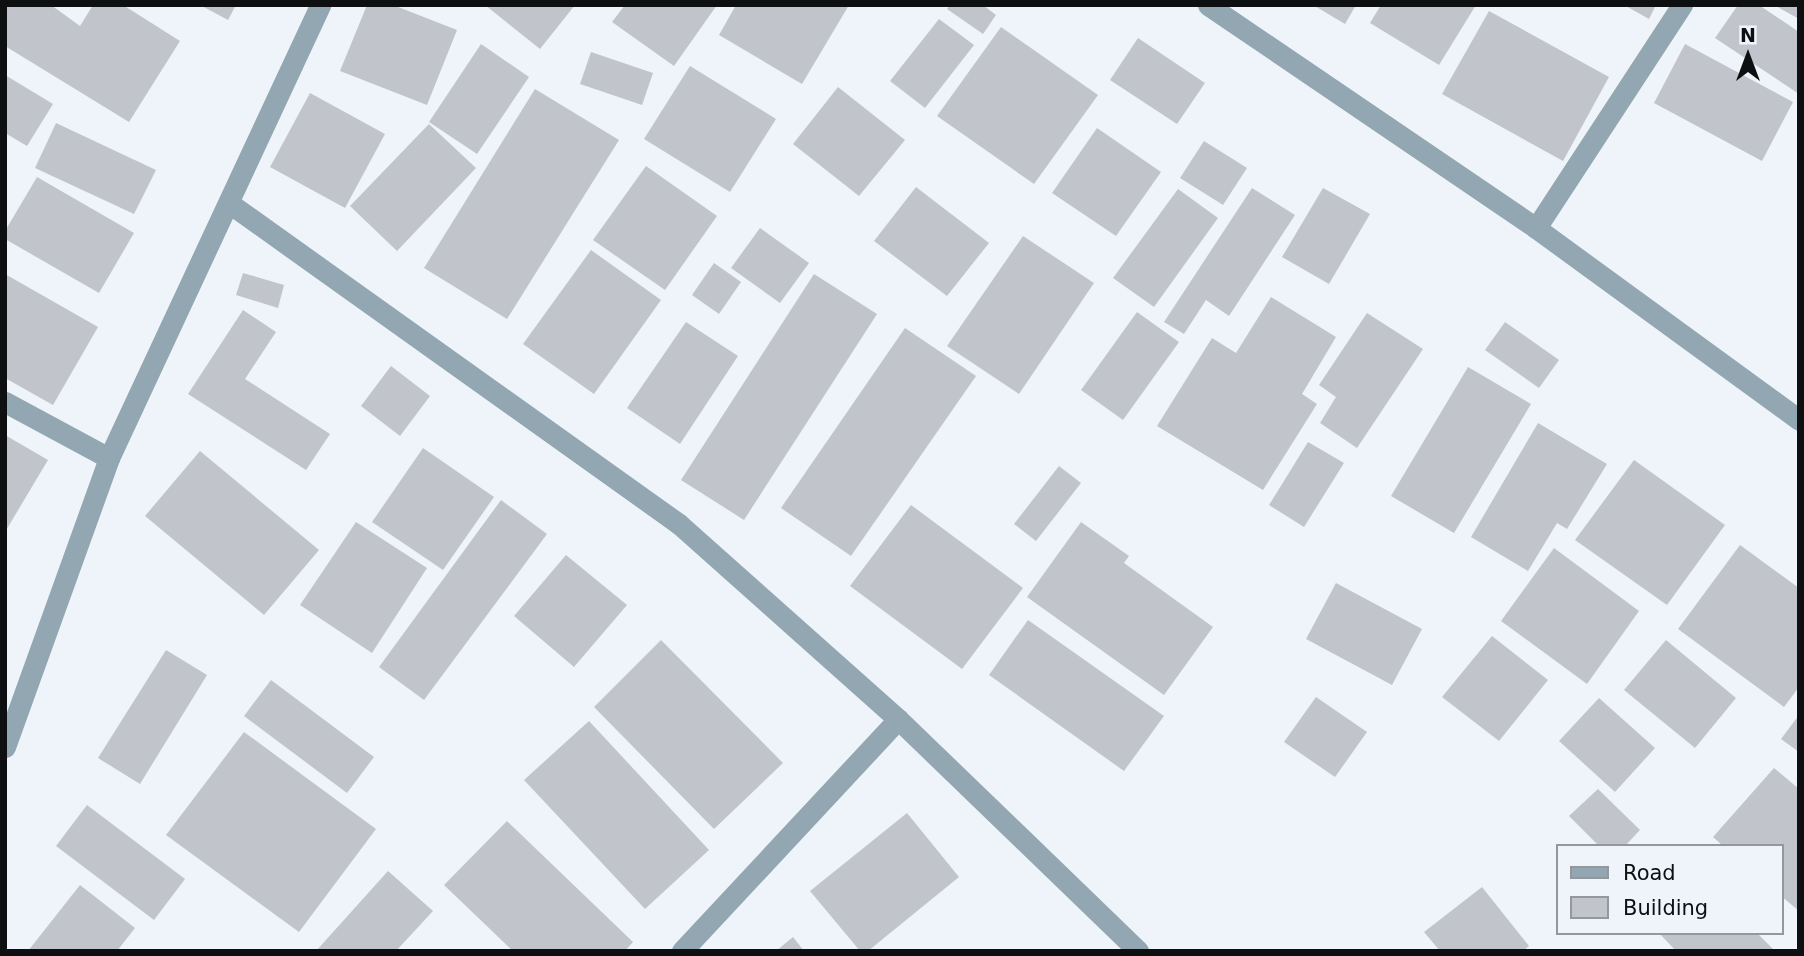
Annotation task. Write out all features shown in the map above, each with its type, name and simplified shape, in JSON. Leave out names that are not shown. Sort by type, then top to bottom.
[{"type":"street","points":[[5,747],[109,458],[320,5]]},
{"type":"street","points":[[1208,5],[1536,229],[1799,420]]},
{"type":"street","points":[[1536,229],[1682,5]]},
{"type":"street","points":[[229,203],[679,524],[898,719],[1138,951]]},
{"type":"street","points":[[5,402],[109,458]]},
{"type":"street","points":[[682,951],[898,719]]},
{"type":"building","points":[[5,5],[51,5],[80,26],[93,5],[123,5],[180,41],[129,122],[5,46]]},
{"type":"building","points":[[200,5],[236,5],[228,20]]},
{"type":"building","points":[[367,5],[393,5],[457,30],[427,105],[340,71]]},
{"type":"building","points":[[485,5],[575,5],[540,49]]},
{"type":"building","points":[[625,5],[717,5],[674,66],[612,22]]},
{"type":"building","points":[[736,5],[849,5],[802,84],[719,35]]},
{"type":"building","points":[[950,5],[983,5],[996,15],[983,34],[947,9]]},
{"type":"building","points":[[1313,5],[1356,5],[1345,24]]},
{"type":"building","points":[[1381,5],[1476,5],[1439,65],[1370,23]]},
{"type":"building","points":[[1624,5],[1656,5],[1649,19]]},
{"type":"building","points":[[1738,5],[1759,5],[1799,32],[1799,94],[1715,38]]},
{"type":"building","points":[[1774,5],[1799,5],[1799,19]]},
{"type":"building","points":[[1489,11],[1609,77],[1563,161],[1442,94]]},
{"type":"building","points":[[939,19],[974,45],[925,108],[890,81]]},
{"type":"building","points":[[1001,27],[1098,95],[1034,184],[937,116]]},
{"type":"building","points":[[1138,38],[1205,83],[1177,124],[1110,80]]},
{"type":"building","points":[[481,44],[529,77],[477,154],[429,122]]},
{"type":"building","points":[[1685,44],[1793,102],[1762,161],[1654,103]]},
{"type":"building","points":[[591,52],[653,73],[642,105],[580,84]]},
{"type":"building","points":[[690,66],[776,119],[730,192],[644,139]]},
{"type":"building","points":[[5,75],[53,104],[27,146],[5,133]]},
{"type":"building","points":[[838,87],[905,140],[859,196],[793,144]]},
{"type":"building","points":[[535,89],[619,140],[507,319],[424,268]]},
{"type":"building","points":[[310,93],[385,134],[345,208],[270,167]]},
{"type":"building","points":[[56,123],[156,170],[134,214],[35,168]]},
{"type":"building","points":[[429,124],[476,168],[397,251],[350,206]]},
{"type":"building","points":[[1097,128],[1161,172],[1116,236],[1052,193]]},
{"type":"building","points":[[1204,141],[1247,168],[1223,205],[1180,178]]},
{"type":"building","points":[[646,166],[717,216],[665,290],[593,240]]},
{"type":"building","points":[[37,177],[134,233],[99,293],[5,239],[5,231]]},
{"type":"building","points":[[916,187],[989,243],[947,296],[874,241]]},
{"type":"building","points":[[1252,188],[1295,215],[1229,316],[1206,300],[1184,334],[1164,322]]},
{"type":"building","points":[[1323,188],[1370,214],[1329,284],[1282,257]]},
{"type":"building","points":[[1178,189],[1218,218],[1154,307],[1113,278]]},
{"type":"building","points":[[760,228],[809,263],[780,303],[731,268]]},
{"type":"building","points":[[1023,236],[1094,283],[1019,394],[947,346]]},
{"type":"building","points":[[591,250],[661,300],[594,394],[523,344]]},
{"type":"building","points":[[714,263],[741,282],[719,314],[692,295]]},
{"type":"building","points":[[243,273],[284,285],[278,308],[236,295]]},
{"type":"building","points":[[5,274],[98,327],[53,405],[5,378]]},
{"type":"building","points":[[814,274],[877,314],[744,520],[681,480]]},
{"type":"building","points":[[1271,297],[1336,337],[1302,394],[1317,404],[1263,490],[1157,426],[1212,338],[1236,353]]},
{"type":"building","points":[[243,310],[276,332],[245,379],[330,434],[306,470],[188,394]]},
{"type":"building","points":[[1137,312],[1179,342],[1123,420],[1081,390]]},
{"type":"building","points":[[1367,313],[1423,349],[1357,448],[1320,423],[1336,397],[1319,385]]},
{"type":"building","points":[[686,322],[738,356],[680,444],[627,408]]},
{"type":"building","points":[[1505,322],[1559,360],[1539,388],[1485,350]]},
{"type":"building","points":[[905,328],[976,376],[851,556],[781,508]]},
{"type":"building","points":[[391,366],[430,396],[400,436],[361,406]]},
{"type":"building","points":[[1468,367],[1531,404],[1454,533],[1391,496]]},
{"type":"building","points":[[1538,423],[1607,464],[1567,529],[1557,523],[1528,571],[1471,537]]},
{"type":"building","points":[[5,435],[48,460],[5,532]]},
{"type":"building","points":[[1308,442],[1344,463],[1304,527],[1269,505]]},
{"type":"building","points":[[423,448],[494,497],[443,570],[372,522]]},
{"type":"building","points":[[200,451],[319,550],[264,615],[145,516]]},
{"type":"building","points":[[1634,460],[1725,525],[1667,605],[1575,540]]},
{"type":"building","points":[[1059,466],[1081,483],[1036,541],[1014,524]]},
{"type":"building","points":[[501,500],[547,534],[424,700],[379,667]]},
{"type":"building","points":[[911,505],[1023,588],[962,669],[850,586]]},
{"type":"building","points":[[356,522],[427,568],[372,653],[300,605]]},
{"type":"building","points":[[1081,522],[1129,556],[1124,563],[1213,627],[1164,695],[1027,597]]},
{"type":"building","points":[[1740,545],[1799,588],[1799,687],[1784,707],[1678,629]]},
{"type":"building","points":[[1554,548],[1639,611],[1587,684],[1501,621]]},
{"type":"building","points":[[566,555],[627,605],[574,667],[514,616]]},
{"type":"building","points":[[1336,583],[1422,629],[1392,685],[1306,639]]},
{"type":"building","points":[[1028,620],[1164,716],[1124,771],[989,675]]},
{"type":"building","points":[[1492,636],[1548,680],[1499,741],[1442,697]]},
{"type":"building","points":[[661,640],[783,763],[714,829],[594,707]]},
{"type":"building","points":[[1666,640],[1736,698],[1695,748],[1624,690]]},
{"type":"building","points":[[166,650],[207,675],[140,784],[98,758]]},
{"type":"building","points":[[271,680],[374,757],[347,793],[244,716]]},
{"type":"building","points":[[1316,697],[1367,732],[1335,777],[1284,742]]},
{"type":"building","points":[[1599,698],[1655,748],[1615,792],[1559,741]]},
{"type":"building","points":[[1799,715],[1799,752],[1781,739]]},
{"type":"building","points":[[589,721],[709,850],[645,909],[524,780]]},
{"type":"building","points":[[244,732],[376,829],[299,932],[166,835]]},
{"type":"building","points":[[1774,768],[1799,789],[1799,911],[1783,898],[1783,844],[1721,844],[1713,837]]},
{"type":"building","points":[[1598,789],[1640,830],[1627,844],[1597,844],[1569,816]]},
{"type":"building","points":[[87,805],[185,879],[154,920],[56,846]]},
{"type":"building","points":[[907,813],[959,877],[868,951],[860,951],[810,891]]},
{"type":"building","points":[[507,821],[633,942],[625,951],[513,951],[444,885]]},
{"type":"building","points":[[388,871],[433,911],[396,951],[316,951]]},
{"type":"building","points":[[80,885],[135,928],[117,951],[28,951]]},
{"type":"building","points":[[1482,887],[1529,946],[1523,951],[1440,951],[1424,932]]},
{"type":"building","points":[[1661,935],[1759,935],[1775,951],[1676,951]]},
{"type":"building","points":[[793,937],[804,951],[776,951]]}]
